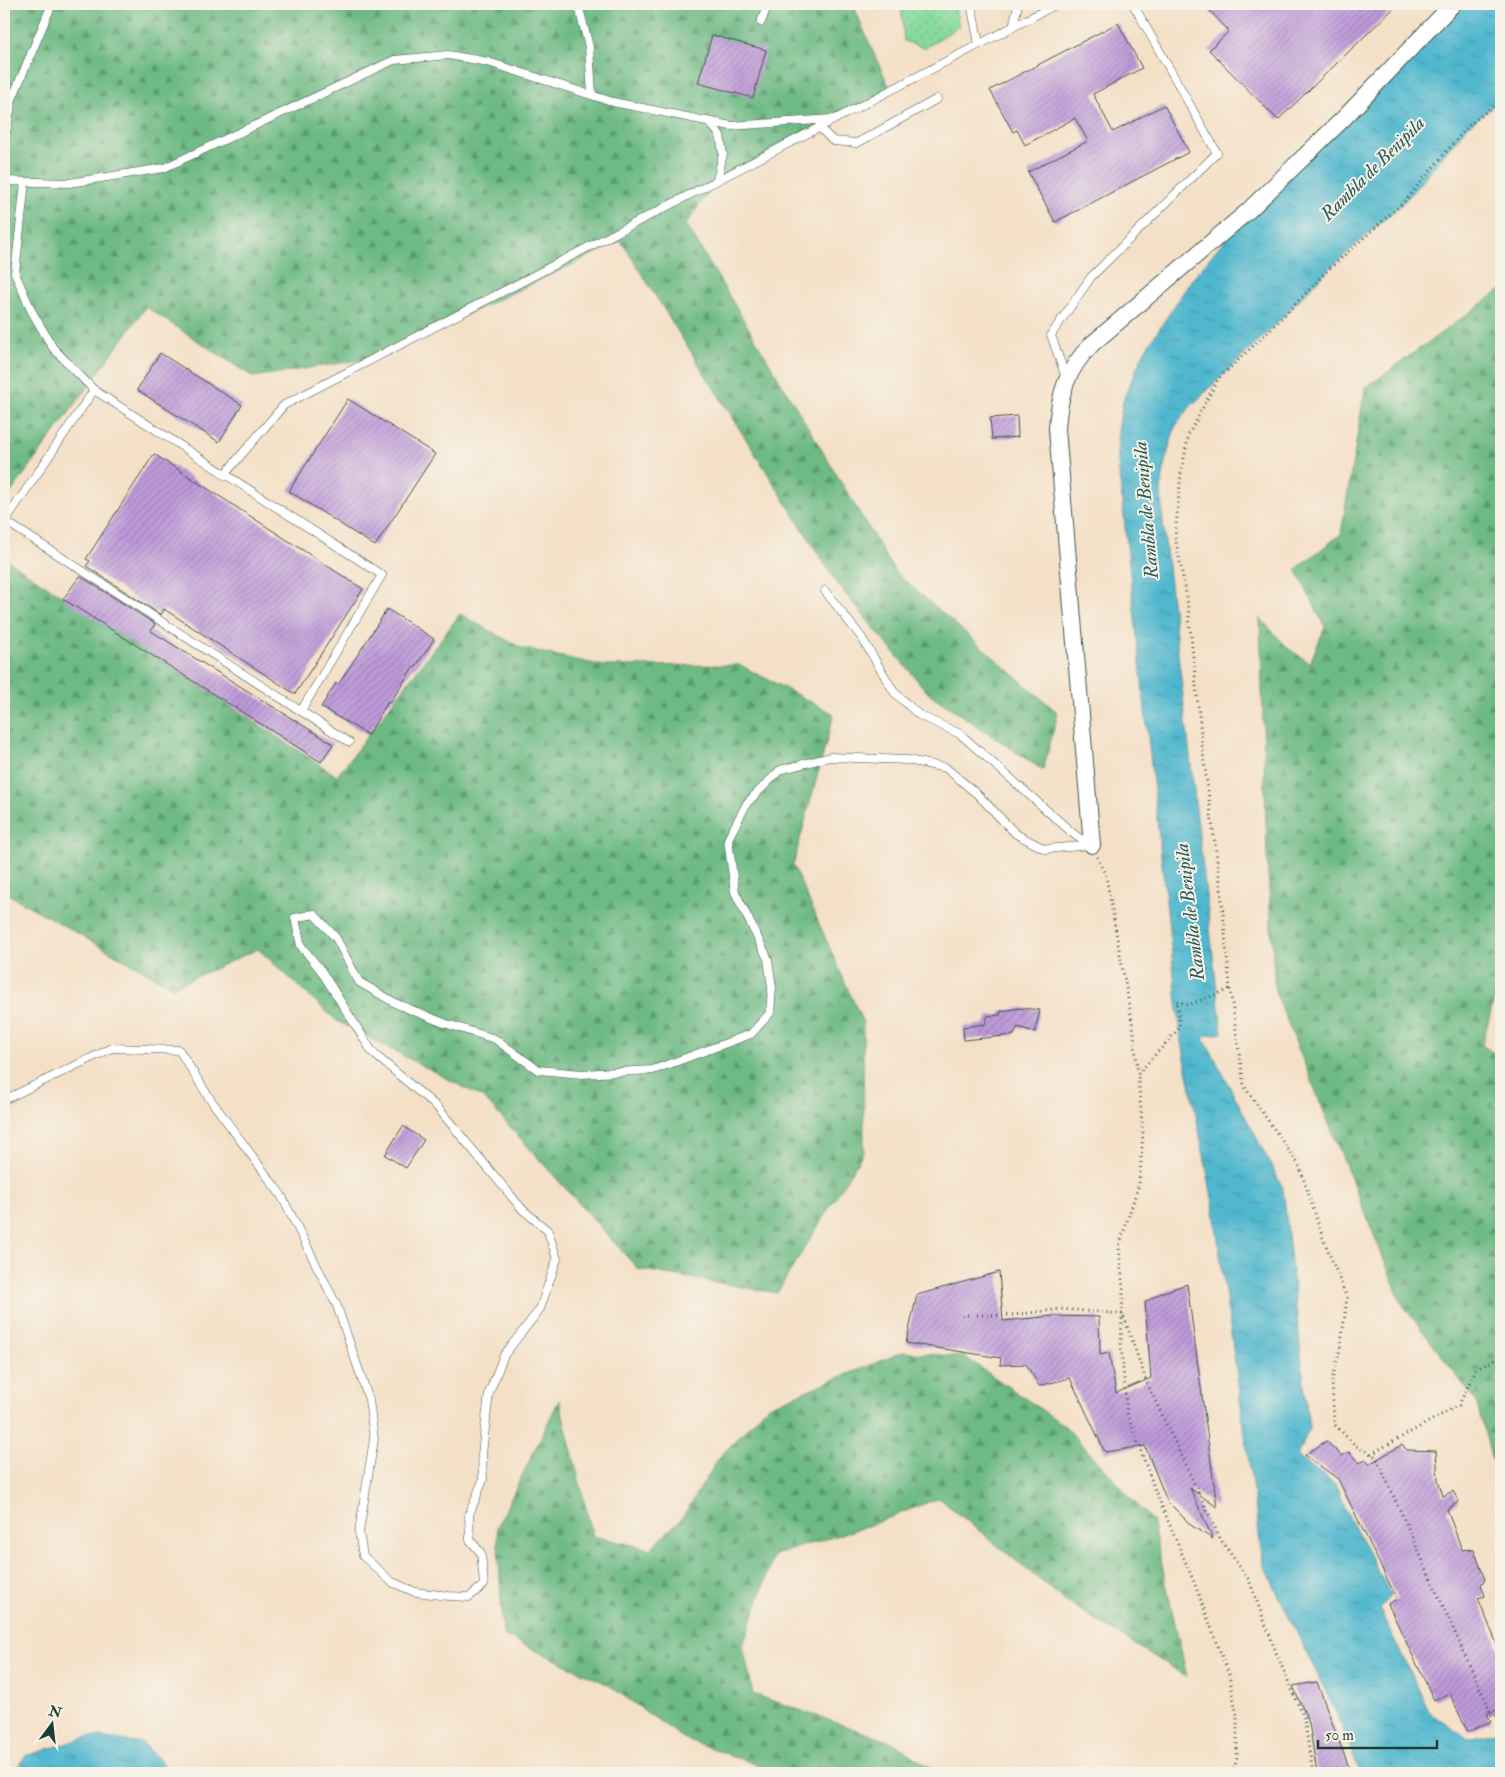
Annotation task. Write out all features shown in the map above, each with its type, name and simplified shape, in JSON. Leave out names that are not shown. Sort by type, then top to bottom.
[{"type":"street","points":[[1092,845],[1056,429],[1058,407],[1066,380],[1079,357],[1092,344],[1248,211],[1344,118],[1453,4]]},
{"type":"lane","points":[[4,144],[12,99],[52,4]]},
{"type":"lane","points":[[578,4],[589,47],[592,95]]},
{"type":"lane","points":[[761,22],[768,4]]},
{"type":"lane","points":[[971,4],[979,44]]},
{"type":"lane","points":[[1013,27],[1018,4]]},
{"type":"lane","points":[[224,475],[284,405],[1057,4]]},
{"type":"lane","points":[[1066,380],[1051,335],[1091,278],[1217,153],[1134,4]]},
{"type":"lane","points":[[4,181],[70,184],[164,168],[394,60],[448,55],[488,62],[614,102],[731,126],[834,119]]},
{"type":"lane","points":[[819,127],[833,141],[857,143],[937,99]]},
{"type":"lane","points":[[709,122],[720,135],[723,154],[717,180]]},
{"type":"lane","points":[[25,182],[15,272],[30,310],[53,348],[94,390],[382,575],[301,711]]},
{"type":"lane","points":[[94,390],[5,521],[349,742]]},
{"type":"lane","points":[[825,592],[862,638],[894,692],[919,714],[960,734],[1076,836],[1092,845]]},
{"type":"lane","points":[[4,1100],[112,1048],[179,1050],[210,1099],[281,1196],[338,1306],[369,1400],[374,1439],[359,1532],[364,1556],[392,1582],[415,1592],[470,1597],[484,1585],[481,1553],[470,1540],[469,1515],[483,1480],[482,1454],[489,1393],[504,1355],[540,1309],[557,1259],[548,1231],[522,1209],[437,1107],[373,1053],[320,969],[301,946],[294,918],[314,914],[336,938],[359,982],[397,1004],[444,1023],[495,1039],[538,1070],[582,1074],[653,1070],[751,1034],[770,1013],[772,988],[768,959],[735,892],[728,839],[747,803],[780,770],[830,757],[908,760],[946,768],[978,795],[1016,834],[1045,849],[1092,845]]},
{"type":"path","points":[[1501,100],[1468,126],[1405,201],[1329,269],[1270,330],[1218,379],[1189,434],[1181,473],[1175,537],[1187,598],[1203,753],[1221,890],[1230,989],[1244,1086],[1299,1165],[1323,1238],[1347,1298],[1341,1345],[1332,1380],[1334,1424],[1356,1446],[1376,1457],[1492,1717],[1501,1713]]},
{"type":"path","points":[[1092,845],[1106,876],[1134,1032],[1143,1134],[1139,1184],[1119,1246],[1123,1289],[1121,1346],[1127,1413],[1155,1490],[1194,1582],[1230,1675],[1237,1716],[1237,1758],[1233,1773]]},
{"type":"path","points":[[1138,1074],[1180,1026],[1177,1001],[1188,1005],[1230,989]]},
{"type":"path","points":[[962,1315],[1013,1315],[1061,1309],[1123,1314]]},
{"type":"path","points":[[1123,1314],[1147,1383],[1221,1540],[1249,1580],[1277,1655],[1304,1718],[1313,1773]]},
{"type":"path","points":[[1372,1454],[1459,1405],[1476,1369],[1501,1356]]},
{"type":"green space","points":[[4,4],[853,4],[891,90],[717,180],[686,224],[895,572],[1058,713],[1043,770],[928,693],[838,585],[621,241],[378,357],[253,377],[146,307],[4,502]]},
{"type":"green space","points":[[901,4],[954,4],[959,26],[925,48],[904,41]]},
{"type":"green space","points":[[1501,290],[1501,974],[1482,1045],[1501,1058],[1501,1492],[1476,1401],[1402,1304],[1275,991],[1267,857],[1260,618],[1289,649],[1310,663],[1325,627],[1296,569],[1341,534],[1365,388]]},
{"type":"green space","points":[[4,558],[337,776],[460,614],[521,648],[604,666],[740,665],[834,714],[793,865],[863,1023],[864,1151],[777,1293],[638,1269],[484,1098],[337,1021],[258,949],[173,987],[4,892]]},
{"type":"green space","points":[[903,1352],[965,1357],[1065,1426],[1152,1521],[1187,1677],[1067,1602],[939,1498],[868,1526],[774,1555],[743,1645],[753,1694],[892,1742],[939,1773],[780,1773],[683,1738],[607,1684],[503,1635],[497,1527],[559,1400],[593,1536],[650,1549],[682,1518],[719,1458],[768,1406]]},
{"type":"water","name":"Rambla de Benipila","points":[[1453,4],[1501,4],[1501,100],[1468,126],[1405,201],[1329,269],[1270,330],[1190,407],[1175,427],[1165,462],[1161,490],[1163,523],[1222,1033],[1203,1036],[1283,1188],[1309,1429],[1297,1456],[1335,1484],[1349,1517],[1391,1595],[1379,1608],[1429,1711],[1467,1738],[1501,1731],[1501,1773],[1360,1773],[1340,1721],[1263,1563],[1212,1197],[1181,1038],[1118,463],[1118,432],[1123,400],[1144,352],[1190,282],[1248,211]]},
{"type":"water","points":[[91,1736],[143,1743],[172,1773],[13,1773],[25,1756]]},
{"type":"building","points":[[1203,4],[1398,4],[1278,120],[1209,50],[1229,31]]},
{"type":"building","points":[[1118,23],[1142,68],[1093,94],[1113,132],[1164,105],[1189,152],[1055,222],[1028,172],[1088,141],[1075,118],[1025,145],[1017,130],[1013,132],[990,90]]},
{"type":"building","points":[[712,35],[766,50],[753,98],[698,83]]},
{"type":"building","points":[[160,353],[242,405],[219,442],[137,390]]},
{"type":"building","points":[[348,399],[435,454],[375,546],[289,491]]},
{"type":"building","points":[[1017,416],[1018,437],[992,439],[990,418]]},
{"type":"building","points":[[154,454],[363,589],[295,694],[164,609],[161,615],[86,566],[90,561],[86,559]]},
{"type":"building","points":[[80,576],[155,624],[151,631],[333,744],[321,762],[63,599]]},
{"type":"building","points":[[387,609],[434,639],[390,703],[388,702],[368,735],[321,707],[336,683],[338,685]]},
{"type":"building","points":[[1021,1008],[1040,1010],[1035,1032],[1018,1027],[1014,1035],[964,1040],[963,1027],[985,1024],[988,1016],[1000,1015],[1001,1011]]},
{"type":"building","points":[[403,1126],[424,1140],[406,1168],[385,1155]]},
{"type":"building","points":[[999,1272],[1003,1321],[1054,1316],[1099,1317],[1100,1355],[1109,1353],[1116,1393],[1151,1378],[1145,1302],[1161,1293],[1187,1284],[1217,1507],[1190,1488],[1213,1539],[1192,1526],[1167,1501],[1145,1446],[1105,1452],[1070,1378],[1039,1386],[1026,1364],[1000,1365],[1001,1358],[906,1343],[917,1295]]},
{"type":"building","points":[[1326,1441],[1342,1456],[1349,1452],[1359,1463],[1366,1460],[1369,1464],[1402,1445],[1407,1450],[1436,1451],[1438,1480],[1443,1496],[1453,1491],[1459,1502],[1447,1509],[1462,1550],[1474,1549],[1485,1580],[1481,1584],[1485,1596],[1478,1598],[1501,1654],[1501,1708],[1487,1714],[1491,1721],[1468,1732],[1449,1693],[1434,1700],[1388,1604],[1397,1599],[1338,1479],[1305,1455]]},
{"type":"building","points":[[1317,1682],[1351,1773],[1317,1773],[1309,1723],[1293,1686]]}]
